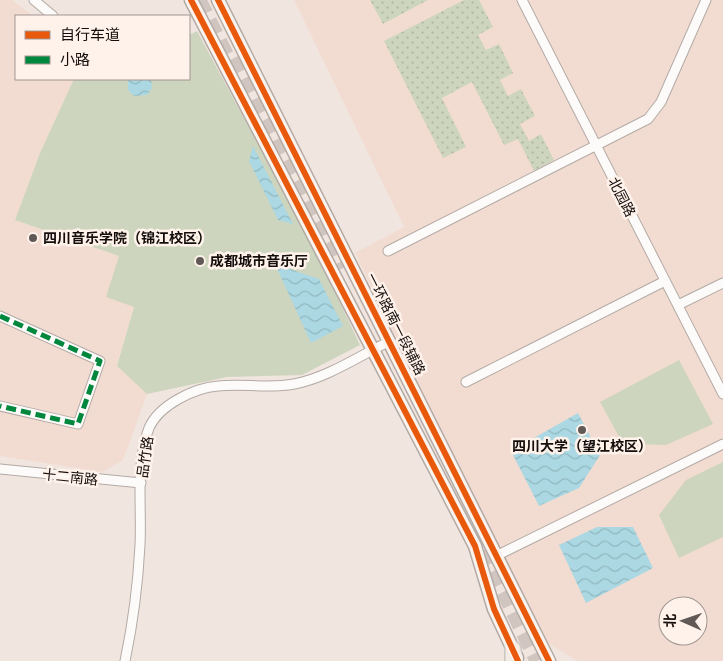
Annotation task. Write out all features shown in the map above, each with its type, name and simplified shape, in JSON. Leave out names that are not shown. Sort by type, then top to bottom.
[{"type":"main road","points":[[191,0],[194,17],[374,349],[474,546],[494,609],[515,657]]},
{"type":"main road","name":"一环路南一段辅路","points":[[218,0],[498,555],[549,661]]},
{"type":"street","points":[[34,0],[52,15]]},
{"type":"street","name":"北园路","points":[[522,0],[723,394]]},
{"type":"street","points":[[388,251],[648,119],[657,108],[706,0]]},
{"type":"street","points":[[466,382],[665,281]]},
{"type":"street","points":[[678,305],[723,283]]},
{"type":"street","points":[[0,316],[100,361],[78,424],[0,406]]},
{"type":"street","name":"品竹路","points":[[125,661],[132,625],[140,547],[142,462],[150,427],[157,416],[174,402],[202,389],[218,386],[277,386],[306,382],[390,341]]},
{"type":"street","points":[[498,555],[723,444]]},
{"type":"street","name":"十二南路","points":[[0,469],[141,483]]},
{"type":"shaded area","name":"四川音乐学院（锦江校区）","points":[[0,0],[12,0],[32,15],[15,15],[15,80],[74,80],[40,153],[15,220],[119,256],[134,306],[117,366],[147,394],[123,460],[102,472],[0,456]]},
{"type":"shaded area","name":"四川大学（望江校区）","points":[[294,0],[723,0],[723,661],[578,661],[543,640],[355,253],[404,227]]},
{"type":"green space","points":[[370,0],[428,0],[383,24]]},
{"type":"green space","points":[[464,0],[479,0],[493,27],[478,35],[486,50],[499,44],[513,73],[500,80],[508,96],[521,89],[535,116],[520,124],[529,141],[541,134],[554,160],[534,171],[518,139],[504,145],[472,82],[442,98],[466,147],[443,158],[384,41]]},
{"type":"green space","points":[[197,31],[317,254],[360,345],[302,375],[227,377],[147,394],[117,366],[134,307],[106,297],[119,256],[15,220],[40,153],[74,80],[190,80],[190,34]]},
{"type":"green space","points":[[679,360],[713,424],[666,445],[623,444],[600,402]]},
{"type":"green space","points":[[723,462],[723,537],[679,558],[659,515],[686,480]]},
{"type":"water","points":[[128,80],[151,80],[152,88],[147,95],[134,96],[128,90]]},
{"type":"water","points":[[253,146],[293,224],[278,220],[249,161]]},
{"type":"water","points":[[275,264],[319,279],[343,326],[311,343]]},
{"type":"water","points":[[578,413],[600,455],[579,488],[539,506],[511,451]]},
{"type":"water","points":[[597,527],[633,527],[653,568],[586,603],[559,545]]},
{"type":"tunnel","points":[[199,0],[235,72]]},
{"type":"tunnel","points":[[236,57],[345,267]]},
{"type":"tunnel","points":[[473,530],[537,661]]},
{"type":"marked path","points":[[0,316],[100,361],[78,424],[0,406]]},
{"type":"cycle path","points":[[191,0],[475,546],[494,609],[518,661]]},
{"type":"cycle path","points":[[218,0],[549,661]]},
{"type":"place","name":"四川音乐学院（锦江校区）","points":[[33,238]]},
{"type":"place","name":"成都城市音乐厅","points":[[200,261]]},
{"type":"place","name":"四川大学（望江校区）","points":[[582,430]]}]
